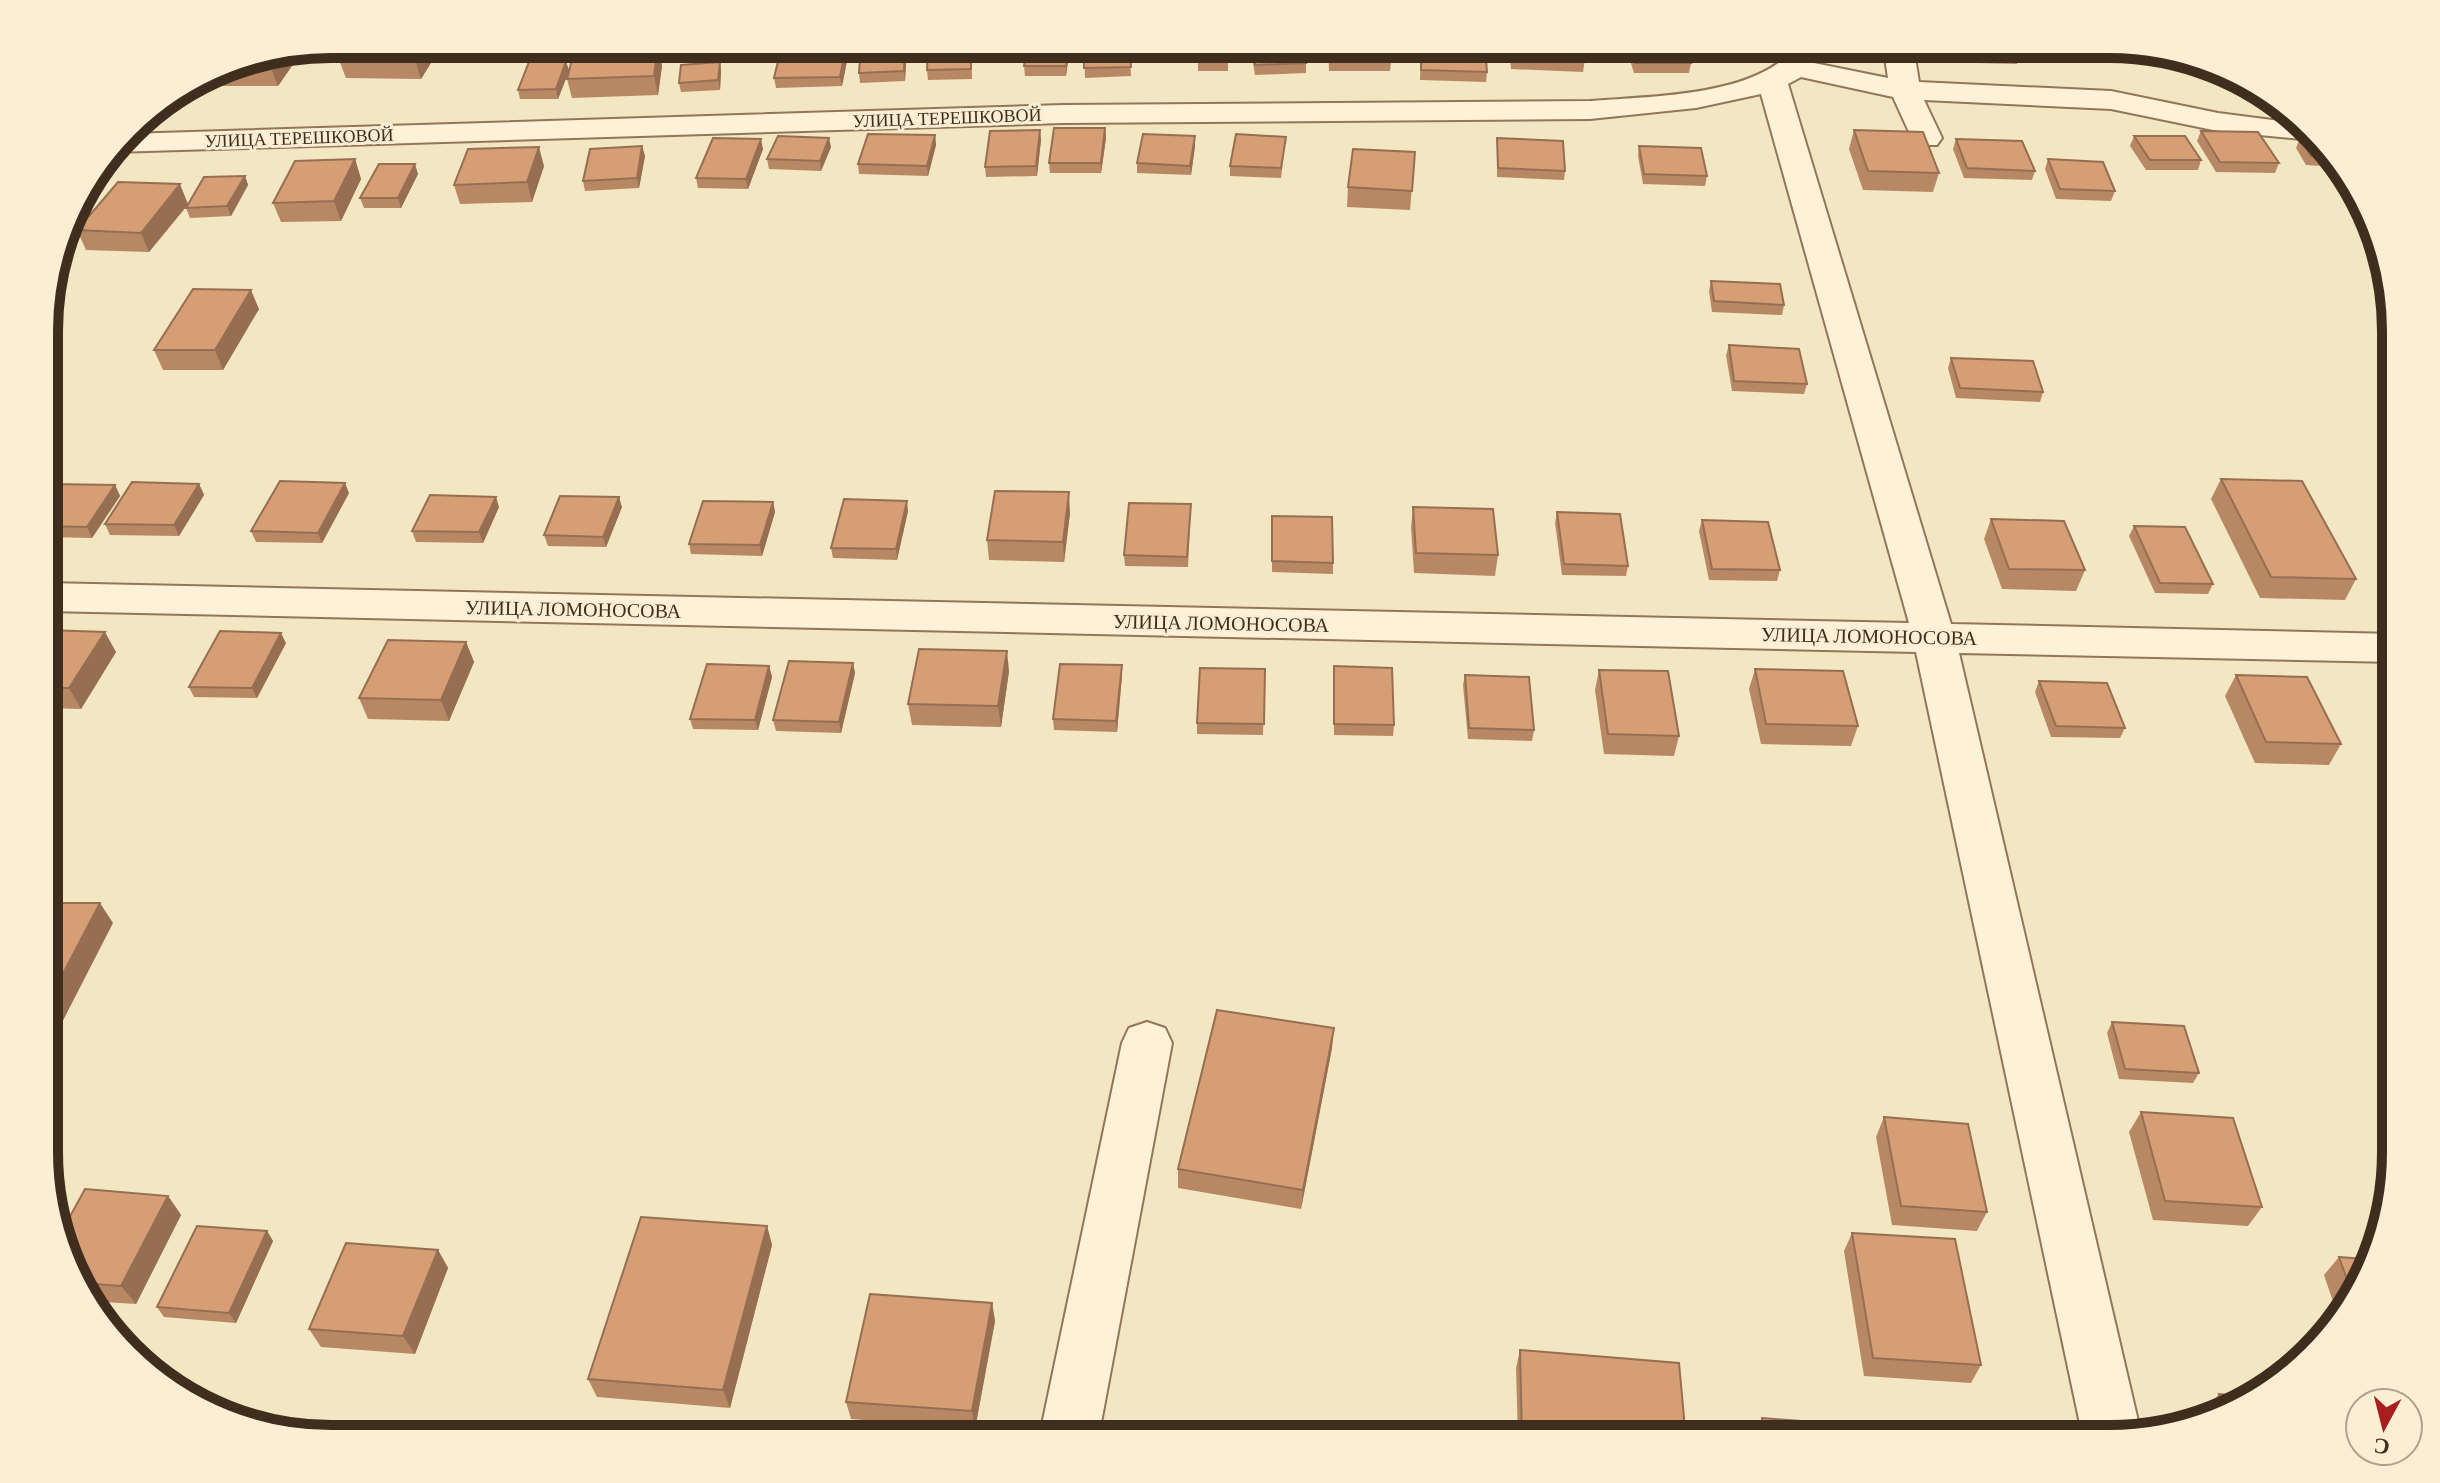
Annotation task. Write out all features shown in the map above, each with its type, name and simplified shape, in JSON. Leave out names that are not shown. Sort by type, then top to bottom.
[{"type":"street","points":[[1900,58],[1905,90],[1926,138]]},
{"type":"street","points":[[2109,1424],[1934,637],[1793,64],[1859,83],[1905,90],[2111,100],[2218,122],[2295,132]]},
{"type":"street","name":"УЛИЦА ТЕРЕШКОВОЙ","points":[[133,144],[1063,114],[1590,110],[1668,104],[1793,64]]},
{"type":"street","name":"УЛИЦА ЛОМОНОСОВА","points":[[58,597],[2381,648]]},
{"type":"street","points":[[1071,1425],[1147,1043]]},
{"type":"building","points":[[340,58],[416,58],[415,60],[339,60]]},
{"type":"building","points":[[572,58],[656,58],[654,76],[567,79]]},
{"type":"building","points":[[779,58],[844,58],[840,77],[774,78]]},
{"type":"building","points":[[860,58],[904,58],[904,71],[859,73]]},
{"type":"building","points":[[928,58],[971,58],[971,69],[927,70]]},
{"type":"building","points":[[1025,58],[1067,58],[1066,66],[1024,66]]},
{"type":"building","points":[[1084,58],[1130,58],[1131,67],[1084,68]]},
{"type":"building","points":[[1197,58],[1228,58],[1228,61],[1197,61]]},
{"type":"building","points":[[1254,58],[1305,58],[1306,63],[1255,65]]},
{"type":"building","points":[[1329,58],[1391,58],[1391,62],[1329,61]]},
{"type":"building","points":[[1421,58],[1486,58],[1487,72],[1421,70]]},
{"type":"building","points":[[1633,58],[1689,58],[1691,63],[1635,63]]},
{"type":"building","points":[[566,61],[556,89],[518,90],[529,62]]},
{"type":"building","points":[[720,62],[718,80],[679,83],[681,65]]},
{"type":"building","points":[[1054,128],[1105,128],[1101,163],[1049,163]]},
{"type":"building","points":[[1040,130],[1036,166],[985,167],[990,131]]},
{"type":"building","points":[[1854,130],[1923,132],[1939,173],[1868,171]]},
{"type":"building","points":[[2201,131],[2258,132],[2279,163],[2220,162]]},
{"type":"building","points":[[868,134],[935,135],[927,166],[858,164]]},
{"type":"building","points":[[1143,134],[1195,136],[1190,166],[1137,163]]},
{"type":"building","points":[[1236,134],[1286,137],[1281,168],[1230,166]]},
{"type":"building","points":[[778,136],[829,138],[820,161],[767,159]]},
{"type":"building","points":[[2134,136],[2185,136],[2201,160],[2150,160]]},
{"type":"building","points":[[713,138],[761,139],[746,179],[696,178]]},
{"type":"building","points":[[1497,138],[1563,141],[1565,171],[1498,168]]},
{"type":"building","points":[[2300,138],[2318,156],[2311,156]]},
{"type":"building","points":[[1956,139],[2022,141],[2035,171],[1967,168]]},
{"type":"building","points":[[642,146],[637,178],[583,181],[590,149]]},
{"type":"building","points":[[1639,146],[1701,148],[1707,176],[1644,174]]},
{"type":"building","points":[[539,147],[527,182],[454,185],[468,149]]},
{"type":"building","points":[[1353,149],[1415,152],[1412,191],[1348,187]]},
{"type":"building","points":[[355,159],[334,201],[273,203],[295,161]]},
{"type":"building","points":[[2048,159],[2103,162],[2115,191],[2060,189]]},
{"type":"building","points":[[379,164],[415,164],[398,198],[360,198]]},
{"type":"building","points":[[245,176],[227,206],[186,208],[204,177]]},
{"type":"building","points":[[118,182],[180,184],[141,233],[78,230]]},
{"type":"building","points":[[1711,281],[1780,284],[1784,305],[1714,301]]},
{"type":"building","points":[[193,289],[251,290],[215,350],[154,350]]},
{"type":"building","points":[[1729,345],[1799,349],[1807,384],[1734,381]]},
{"type":"building","points":[[1951,358],[2033,361],[2043,392],[1960,388]]},
{"type":"building","points":[[2221,479],[2302,481],[2356,579],[2271,577]]},
{"type":"building","points":[[280,481],[345,483],[318,533],[251,531]]},
{"type":"building","points":[[132,482],[199,484],[174,525],[105,524]]},
{"type":"building","points":[[58,484],[115,485],[87,527],[58,526]]},
{"type":"building","points":[[995,491],[1069,492],[1063,542],[987,540]]},
{"type":"building","points":[[430,495],[496,497],[479,532],[412,531]]},
{"type":"building","points":[[560,496],[619,497],[603,537],[544,535]]},
{"type":"building","points":[[844,499],[907,501],[896,549],[831,548]]},
{"type":"building","points":[[703,501],[773,502],[760,545],[689,544]]},
{"type":"building","points":[[1129,503],[1191,504],[1187,557],[1124,555]]},
{"type":"building","points":[[1413,507],[1493,509],[1498,555],[1416,553]]},
{"type":"building","points":[[1557,512],[1620,514],[1628,566],[1564,564]]},
{"type":"building","points":[[1272,516],[1332,517],[1333,563],[1272,561]]},
{"type":"building","points":[[1991,519],[2064,521],[2085,570],[2009,569]]},
{"type":"building","points":[[1702,520],[1768,522],[1780,570],[1712,569]]},
{"type":"building","points":[[2134,526],[2185,527],[2213,584],[2160,583]]},
{"type":"building","points":[[58,630],[105,632],[69,688],[58,688]]},
{"type":"building","points":[[220,631],[281,633],[252,688],[189,687]]},
{"type":"building","points":[[388,640],[466,642],[441,700],[359,698]]},
{"type":"building","points":[[919,649],[1007,651],[998,706],[908,704]]},
{"type":"building","points":[[789,661],[853,663],[839,722],[773,720]]},
{"type":"building","points":[[707,664],[769,666],[755,720],[690,719]]},
{"type":"building","points":[[1060,664],[1122,665],[1116,721],[1053,719]]},
{"type":"building","points":[[1334,666],[1392,668],[1394,725],[1334,724]]},
{"type":"building","points":[[1200,668],[1265,669],[1264,724],[1197,723]]},
{"type":"building","points":[[1755,669],[1843,671],[1858,726],[1766,724]]},
{"type":"building","points":[[1599,670],[1668,671],[1679,736],[1608,734]]},
{"type":"building","points":[[1465,675],[1529,677],[1534,730],[1469,728]]},
{"type":"building","points":[[2236,675],[2307,677],[2341,744],[2266,742]]},
{"type":"building","points":[[2039,681],[2107,683],[2125,728],[2056,726]]},
{"type":"building","points":[[58,903],[100,903],[58,983]]},
{"type":"building","points":[[1217,1010],[1334,1028],[1303,1190],[1178,1169]]},
{"type":"building","points":[[2112,1022],[2184,1026],[2199,1073],[2125,1069]]},
{"type":"building","points":[[2141,1112],[2233,1118],[2262,1207],[2165,1201]]},
{"type":"building","points":[[1884,1117],[1968,1124],[1987,1212],[1901,1206]]},
{"type":"building","points":[[85,1189],[168,1196],[121,1286],[92,1284],[67,1222]]},
{"type":"building","points":[[641,1217],[767,1226],[723,1390],[588,1379]]},
{"type":"building","points":[[197,1226],[267,1231],[229,1313],[157,1307]]},
{"type":"building","points":[[1852,1233],[1955,1239],[1981,1365],[1873,1358]]},
{"type":"building","points":[[346,1243],[438,1250],[403,1336],[309,1329]]},
{"type":"building","points":[[2339,1257],[2360,1259],[2348,1283]]},
{"type":"building","points":[[870,1294],[992,1303],[972,1411],[846,1402]]},
{"type":"building","points":[[1520,1350],[1679,1363],[1685,1424],[1522,1424]]},
{"type":"building","points":[[2219,1394],[2232,1396],[2230,1397],[2221,1401]]},
{"type":"building","points":[[1762,1418],[1842,1424],[1763,1424]]}]
